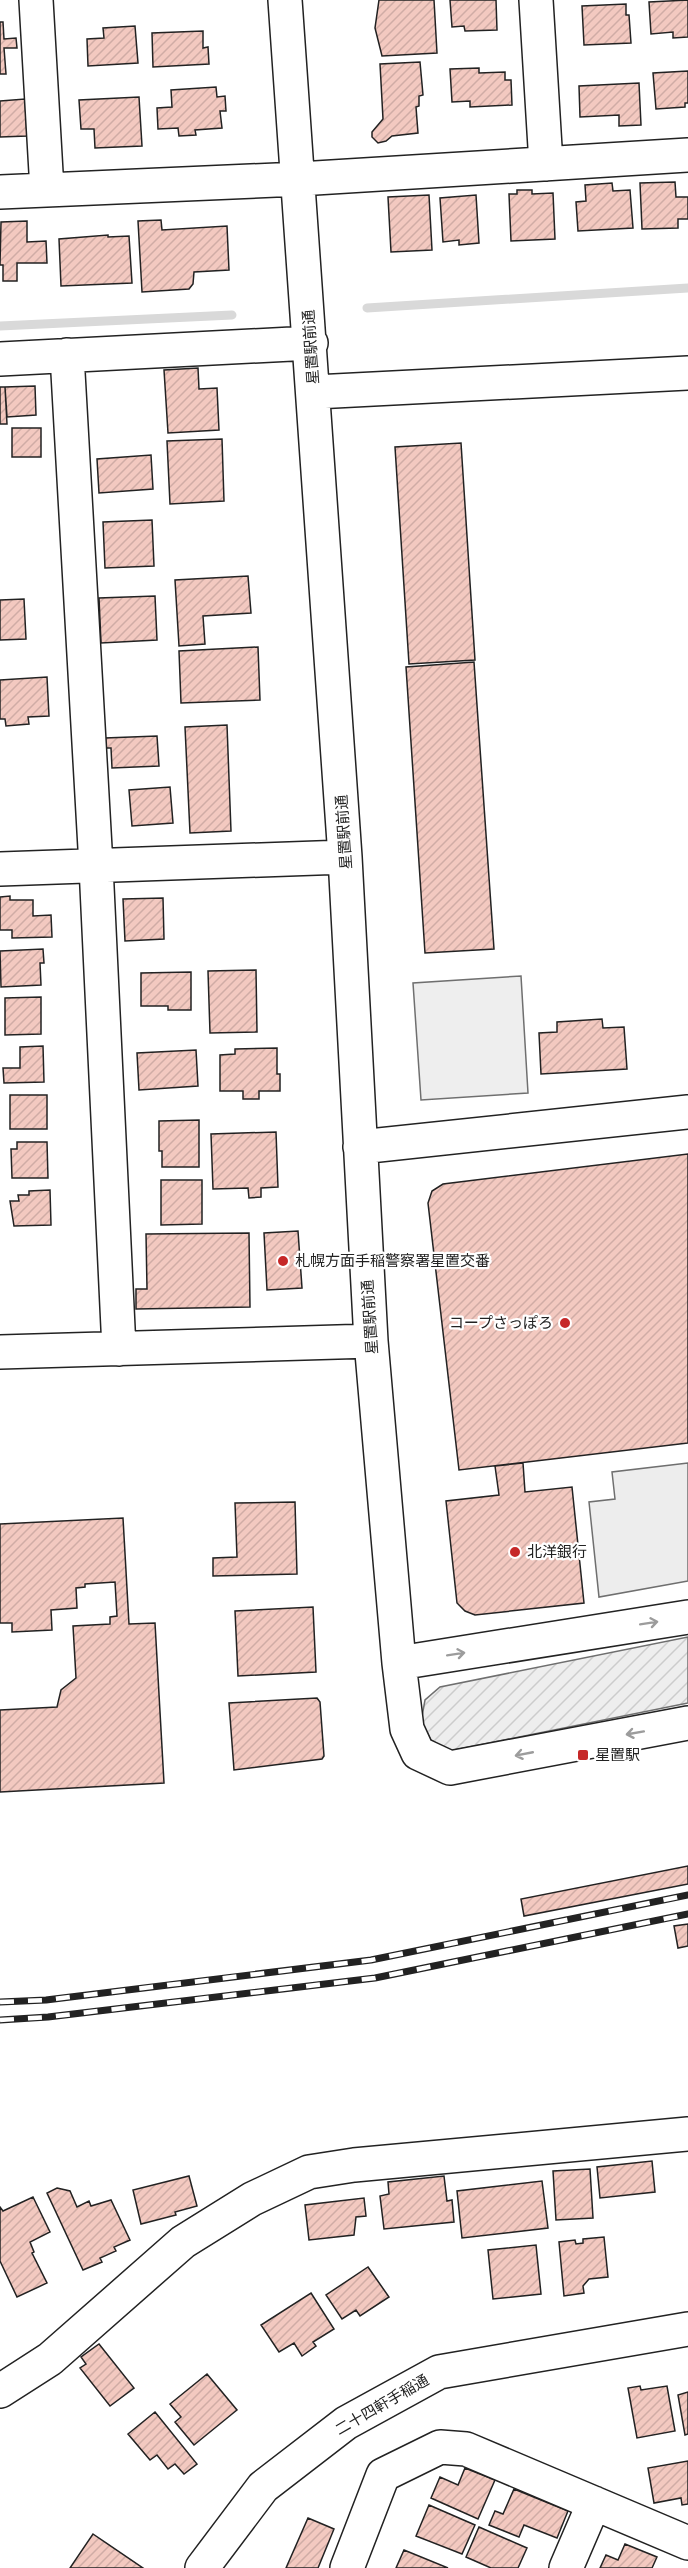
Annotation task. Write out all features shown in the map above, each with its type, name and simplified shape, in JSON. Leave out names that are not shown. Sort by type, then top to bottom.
[{"type":"street","points":[[36,0],[46,190]]},
{"type":"street","name":"星置駅前通","points":[[285,0],[315,392],[345,857],[371,1341],[399,1663],[407,1729],[418,1753],[450,1768],[688,1723]]},
{"type":"street","points":[[536,0],[546,164]]},
{"type":"street","points":[[0,192],[299,179],[688,155]]},
{"type":"street","points":[[0,359],[311,343]]},
{"type":"street","points":[[67,355],[96,866],[119,1349]]},
{"type":"street","points":[[315,392],[688,373]]},
{"type":"street","points":[[0,869],[345,857]]},
{"type":"street","points":[[360,1147],[688,1112]]},
{"type":"street","points":[[0,1352],[371,1341]]},
{"type":"street","points":[[399,1663],[688,1617]]},
{"type":"street","points":[[0,2391],[50,2359],[183,2242],[252,2199],[309,2172],[354,2164],[688,2134]]},
{"type":"street","name":"二十四軒手稲通","points":[[202,2568],[263,2487],[346,2423],[439,2372],[688,2329]]},
{"type":"street","points":[[347,2568],[383,2475],[440,2448],[466,2449],[688,2542]]},
{"type":"street","points":[[566,2568],[594,2503]]},
{"type":"shaded area","points":[[521,976],[528,1093],[421,1100],[413,983]]},
{"type":"shaded area","points":[[688,1463],[688,1581],[599,1597],[589,1502],[615,1499],[612,1472]]},
{"type":"shaded area","points":[[688,1637],[688,1703],[449,1751],[431,1740],[421,1722],[425,1700],[440,1687]]},
{"type":"building","points":[[379,0],[434,0],[437,53],[382,56],[375,28]]},
{"type":"building","points":[[450,0],[496,0],[497,30],[465,31],[464,26],[452,27]]},
{"type":"building","points":[[688,0],[688,37],[673,38],[673,32],[651,34],[649,2]]},
{"type":"building","points":[[626,4],[631,43],[584,45],[582,6]]},
{"type":"building","points":[[0,22],[3,22],[4,39],[16,38],[17,48],[4,48],[6,74],[0,74]]},
{"type":"building","points":[[135,26],[138,63],[88,66],[87,39],[104,38],[103,28]]},
{"type":"building","points":[[203,31],[203,48],[208,47],[209,64],[153,67],[152,33]]},
{"type":"building","points":[[420,62],[423,95],[419,96],[419,106],[416,107],[418,133],[392,136],[378,143],[372,137],[372,132],[383,119],[380,64]]},
{"type":"building","points":[[479,68],[479,73],[505,72],[505,80],[511,80],[512,105],[470,107],[470,101],[452,102],[450,69]]},
{"type":"building","points":[[688,71],[688,103],[685,103],[685,107],[656,109],[653,73]]},
{"type":"building","points":[[639,83],[641,125],[619,126],[619,115],[580,117],[579,86]]},
{"type":"building","points":[[216,87],[217,97],[225,96],[226,111],[220,111],[222,128],[195,130],[196,135],[179,136],[178,128],[158,129],[157,108],[172,107],[171,90]]},
{"type":"building","points":[[139,97],[142,146],[95,148],[94,129],[81,129],[79,100]]},
{"type":"building","points":[[25,99],[27,136],[0,137],[0,101]]},
{"type":"building","points":[[675,182],[676,197],[688,197],[688,219],[678,219],[678,228],[642,229],[640,183]]},
{"type":"building","points":[[612,183],[613,191],[630,190],[633,228],[578,231],[576,202],[586,201],[585,185]]},
{"type":"building","points":[[517,190],[532,190],[532,194],[553,193],[555,239],[511,241],[509,194],[517,194]]},
{"type":"building","points":[[429,195],[432,250],[391,252],[388,197]]},
{"type":"building","points":[[476,195],[479,243],[459,245],[459,240],[443,242],[440,198]]},
{"type":"building","points":[[161,220],[162,230],[227,226],[229,270],[194,272],[193,284],[189,289],[142,292],[138,221]]},
{"type":"building","points":[[27,221],[27,242],[46,241],[47,263],[17,263],[17,281],[3,281],[3,265],[0,265],[1,222]]},
{"type":"building","points":[[108,235],[108,237],[129,236],[132,283],[61,286],[59,239]]},
{"type":"building","points":[[198,368],[199,389],[217,388],[219,430],[168,433],[164,370]]},
{"type":"building","points":[[35,386],[36,415],[7,417],[5,387]]},
{"type":"building","points":[[0,387],[5,387],[7,424],[0,424]]},
{"type":"building","points":[[12,428],[41,428],[41,457],[12,457]]},
{"type":"building","points":[[222,439],[224,501],[170,504],[167,441]]},
{"type":"building","points":[[461,443],[475,660],[409,664],[395,447]]},
{"type":"building","points":[[151,455],[153,489],[99,493],[97,459]]},
{"type":"building","points":[[152,520],[154,566],[105,568],[103,522]]},
{"type":"building","points":[[248,576],[251,613],[203,616],[205,644],[179,646],[175,580]]},
{"type":"building","points":[[155,596],[157,640],[101,643],[99,598]]},
{"type":"building","points":[[24,599],[26,639],[0,640],[0,600]]},
{"type":"building","points":[[258,647],[260,700],[181,703],[179,651]]},
{"type":"building","points":[[474,662],[494,949],[425,953],[406,667]]},
{"type":"building","points":[[47,677],[49,716],[28,717],[29,724],[6,726],[5,719],[0,719],[0,680]]},
{"type":"building","points":[[227,725],[231,831],[190,833],[185,727]]},
{"type":"building","points":[[157,736],[159,766],[112,768],[111,748],[105,748],[105,738]]},
{"type":"building","points":[[170,787],[173,823],[132,826],[129,790]]},
{"type":"building","points":[[10,896],[10,900],[33,900],[33,916],[51,915],[52,937],[12,938],[12,930],[0,930],[0,897]]},
{"type":"building","points":[[163,898],[164,939],[125,941],[123,899]]},
{"type":"building","points":[[43,949],[44,963],[40,963],[41,985],[1,987],[0,951]]},
{"type":"building","points":[[256,970],[257,1032],[210,1033],[208,971]]},
{"type":"building","points":[[191,972],[191,1010],[168,1010],[168,1006],[141,1006],[141,973]]},
{"type":"building","points":[[41,997],[41,1034],[5,1035],[5,998]]},
{"type":"building","points":[[602,1019],[603,1028],[624,1027],[627,1069],[541,1074],[539,1033],[557,1032],[557,1022]]},
{"type":"building","points":[[43,1046],[44,1082],[4,1083],[3,1068],[20,1068],[20,1047]]},
{"type":"building","points":[[277,1048],[277,1074],[280,1074],[280,1091],[259,1091],[259,1099],[243,1099],[243,1091],[220,1091],[220,1055],[235,1054],[235,1049]]},
{"type":"building","points":[[196,1050],[198,1086],[139,1090],[137,1053]]},
{"type":"building","points":[[10,1095],[47,1095],[47,1129],[10,1129]]},
{"type":"building","points":[[199,1120],[199,1167],[162,1167],[162,1151],[159,1151],[159,1121]]},
{"type":"building","points":[[276,1132],[278,1187],[261,1188],[261,1197],[249,1198],[248,1188],[213,1189],[211,1134]]},
{"type":"building","points":[[17,1142],[47,1142],[48,1178],[12,1178],[11,1149],[17,1149]]},
{"type":"building","name":"コープさっぽろ","points":[[688,1154],[688,1443],[459,1470],[428,1203],[432,1191],[443,1184]]},
{"type":"building","points":[[161,1180],[202,1180],[202,1224],[161,1225]]},
{"type":"building","points":[[50,1190],[51,1225],[14,1226],[10,1201],[19,1201],[18,1195],[29,1195],[29,1191]]},
{"type":"building","name":"札幌方面手稲警察署星置交番","points":[[298,1231],[302,1288],[267,1290],[264,1233]]},
{"type":"building","points":[[249,1233],[250,1307],[136,1309],[136,1289],[147,1289],[146,1234]]},
{"type":"building","name":"北洋銀行","points":[[523,1463],[525,1492],[572,1487],[584,1603],[475,1615],[465,1611],[457,1603],[446,1501],[499,1495],[495,1466]]},
{"type":"building","points":[[295,1502],[297,1574],[213,1576],[213,1558],[237,1557],[235,1503]]},
{"type":"building","points":[[123,1518],[129,1624],[155,1623],[164,1783],[0,1792],[0,1710],[57,1707],[61,1690],[76,1678],[73,1626],[110,1624],[110,1617],[117,1616],[115,1582],[85,1584],[85,1587],[76,1588],[77,1608],[51,1610],[52,1630],[12,1632],[12,1623],[0,1623],[0,1524]]},
{"type":"building","points":[[313,1607],[316,1672],[238,1676],[235,1611]]},
{"type":"building","points":[[317,1698],[320,1702],[324,1756],[322,1759],[234,1770],[229,1703]]},
{"type":"building","points":[[688,1866],[688,1884],[524,1916],[521,1899]]},
{"type":"building","points":[[688,1924],[688,1946],[678,1948],[674,1926]]},
{"type":"building","points":[[652,2161],[655,2192],[600,2198],[597,2167]]},
{"type":"building","points":[[590,2169],[593,2218],[556,2220],[553,2171]]},
{"type":"building","points":[[189,2176],[197,2206],[175,2212],[176,2215],[141,2224],[133,2190]]},
{"type":"building","points":[[444,2176],[447,2201],[452,2200],[454,2222],[384,2229],[380,2196],[389,2194],[388,2182]]},
{"type":"building","points":[[542,2181],[548,2228],[462,2238],[457,2191]]},
{"type":"building","points":[[57,2188],[70,2191],[77,2207],[89,2201],[91,2206],[111,2200],[130,2240],[114,2247],[116,2251],[100,2258],[102,2262],[83,2270],[47,2193]]},
{"type":"building","points":[[33,2197],[50,2232],[30,2242],[34,2252],[32,2253],[47,2283],[17,2297],[0,2261],[0,2207],[3,2211]]},
{"type":"building","points":[[364,2198],[366,2216],[356,2217],[354,2235],[309,2240],[305,2205]]},
{"type":"building","points":[[604,2237],[608,2277],[589,2279],[583,2286],[584,2293],[564,2296],[559,2242],[575,2240],[576,2244],[583,2243],[583,2239]]},
{"type":"building","points":[[536,2245],[541,2294],[493,2299],[488,2250]]},
{"type":"building","points":[[368,2267],[389,2297],[360,2316],[356,2310],[342,2319],[326,2295]]},
{"type":"building","points":[[311,2293],[334,2329],[313,2342],[316,2346],[302,2356],[294,2343],[279,2352],[261,2325]]},
{"type":"building","points":[[99,2344],[134,2388],[110,2406],[80,2368],[86,2364],[81,2357]]},
{"type":"building","points":[[207,2374],[237,2410],[194,2445],[175,2422],[181,2417],[170,2404]]},
{"type":"building","points":[[640,2386],[641,2390],[667,2386],[675,2431],[637,2438],[628,2388]]},
{"type":"building","points":[[688,2392],[688,2434],[685,2435],[678,2395]]},
{"type":"building","points":[[155,2412],[197,2464],[184,2474],[175,2464],[168,2469],[157,2455],[150,2460],[128,2434]]},
{"type":"building","points":[[688,2461],[688,2504],[682,2505],[681,2498],[654,2503],[648,2468]]},
{"type":"building","points":[[465,2468],[495,2480],[478,2519],[431,2498],[440,2477],[458,2485]]},
{"type":"building","points":[[514,2489],[568,2511],[557,2538],[524,2525],[519,2537],[489,2525],[495,2511],[503,2514]]},
{"type":"building","points":[[429,2505],[475,2525],[462,2554],[416,2536]]},
{"type":"building","points":[[308,2518],[334,2529],[318,2568],[286,2568]]},
{"type":"building","points":[[479,2527],[527,2548],[518,2568],[491,2568],[466,2557]]},
{"type":"building","points":[[93,2534],[143,2568],[70,2568]]},
{"type":"building","points":[[625,2544],[657,2557],[652,2568],[600,2568],[606,2555],[618,2560]]},
{"type":"building","points":[[404,2550],[448,2568],[396,2568]]},
{"type":"waterway","points":[[367,308],[688,288]]},
{"type":"waterway","points":[[0,326],[232,315]]},
{"type":"railway","points":[[0,2002],[46,2000],[371,1960],[688,1895]]},
{"type":"railway","points":[[0,2020],[48,2017],[375,1978],[688,1914]]},
{"type":"place","name":"札幌方面手稲警察署星置交番","points":[[283,1261]]},
{"type":"place","name":"コープさっぽろ","points":[[565,1323]]},
{"type":"place","name":"北洋銀行","points":[[515,1552]]},
{"type":"place","name":"星置駅","points":[[583,1755]]}]
